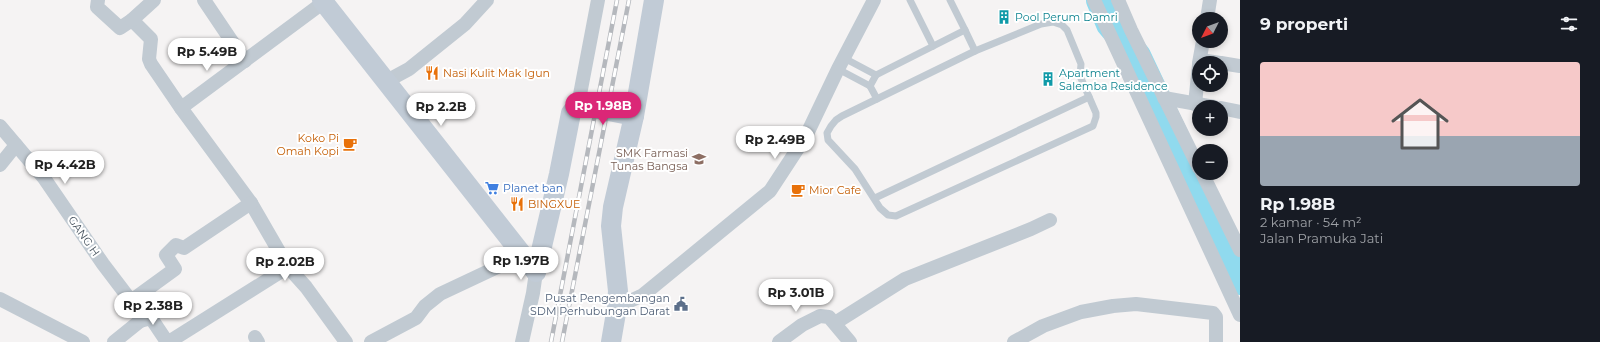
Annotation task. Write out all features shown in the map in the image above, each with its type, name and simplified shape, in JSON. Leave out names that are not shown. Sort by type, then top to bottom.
[{"type":"street","points":[[98,0],[97,7],[120,28],[132,20],[154,0]]},
{"type":"street","points":[[204,0],[245,61]]},
{"type":"street","points":[[385,82],[409,69],[465,24],[487,0]]},
{"type":"street","points":[[522,342],[571,113],[578,105],[598,0]]},
{"type":"street","points":[[611,342],[618,291],[611,226],[634,116],[654,0]]},
{"type":"street","points":[[617,307],[644,295],[770,191],[806,136],[841,63],[874,0]]},
{"type":"street","points":[[1094,0],[1240,315]]},
{"type":"street","points":[[1118,0],[1131,30],[1192,154]]},
{"type":"street","points":[[1208,12],[1210,0]]},
{"type":"street","points":[[181,108],[323,1],[385,82],[536,272]]},
{"type":"street","points":[[132,20],[151,39],[149,59],[181,108],[251,203],[288,267],[306,287],[346,342]]},
{"type":"street","points":[[1228,64],[1240,66]]},
{"type":"street","points":[[1164,98],[1192,103]]},
{"type":"street","points":[[578,105],[634,116]]},
{"type":"street","points":[[1228,109],[1240,112]]},
{"type":"street","name":"GANG H","points":[[0,126],[44,178],[141,314],[142,317],[140,321]]},
{"type":"street","points":[[0,166],[16,145]]},
{"type":"street","points":[[1205,180],[1240,250]]},
{"type":"street","points":[[132,301],[175,269],[166,255],[176,245],[184,248],[251,203]]},
{"type":"street","points":[[836,323],[906,279],[1050,220]]},
{"type":"street","points":[[371,342],[416,318],[426,306],[440,294],[523,255]]},
{"type":"street","points":[[114,342],[140,321],[151,318],[165,339],[167,341],[172,340],[288,267]]},
{"type":"street","points":[[0,299],[83,342]]},
{"type":"street","points":[[1014,342],[1043,326],[1081,312],[1136,304],[1212,313],[1216,317],[1216,342]]},
{"type":"street","points":[[779,342],[802,325],[820,316],[829,317],[836,323],[850,342]]},
{"type":"lane","points":[[910,0],[933,46]]},
{"type":"lane","points":[[950,0],[975,51]]},
{"type":"lane","points":[[1053,22],[1062,25],[1067,30],[1082,64],[1080,76],[1096,113],[1093,126],[896,216],[888,215],[880,208],[855,169],[828,140],[827,133],[836,120],[975,51],[1041,24],[1053,22]]},
{"type":"lane","points":[[870,86],[876,75],[965,30]]},
{"type":"lane","points":[[841,63],[876,75]]},
{"type":"lane","points":[[841,63],[870,86],[878,98]]},
{"type":"lane","points":[[875,198],[1089,97]]},
{"type":"waterway","points":[[1100,0],[1110,24],[1137,56],[1216,224],[1240,281]]},
{"type":"railway","points":[[551,342],[617,0]]},
{"type":"railway","points":[[562,342],[629,0]]},
{"type":"place","name":"Pool Perum Damri","points":[[1004,17]]},
{"type":"place","name":"Nasi Kulit Mak Igun","points":[[432,73]]},
{"type":"place","name":"Apartment Salemba Residence","points":[[1048,79]]},
{"type":"place","name":"Koko Pi Omah Kopi","points":[[350,144]]},
{"type":"place","name":"SMK Farmasi Tunas Bangsa","points":[[699,159]]},
{"type":"place","name":"Planet ban","points":[[492,188]]},
{"type":"place","name":"Mior Cafe","points":[[798,190]]},
{"type":"place","name":"BINGXUE","points":[[517,204]]},
{"type":"place","name":"Pusat Pengembangan SDM Perhubungan Darat","points":[[681,304]]}]
